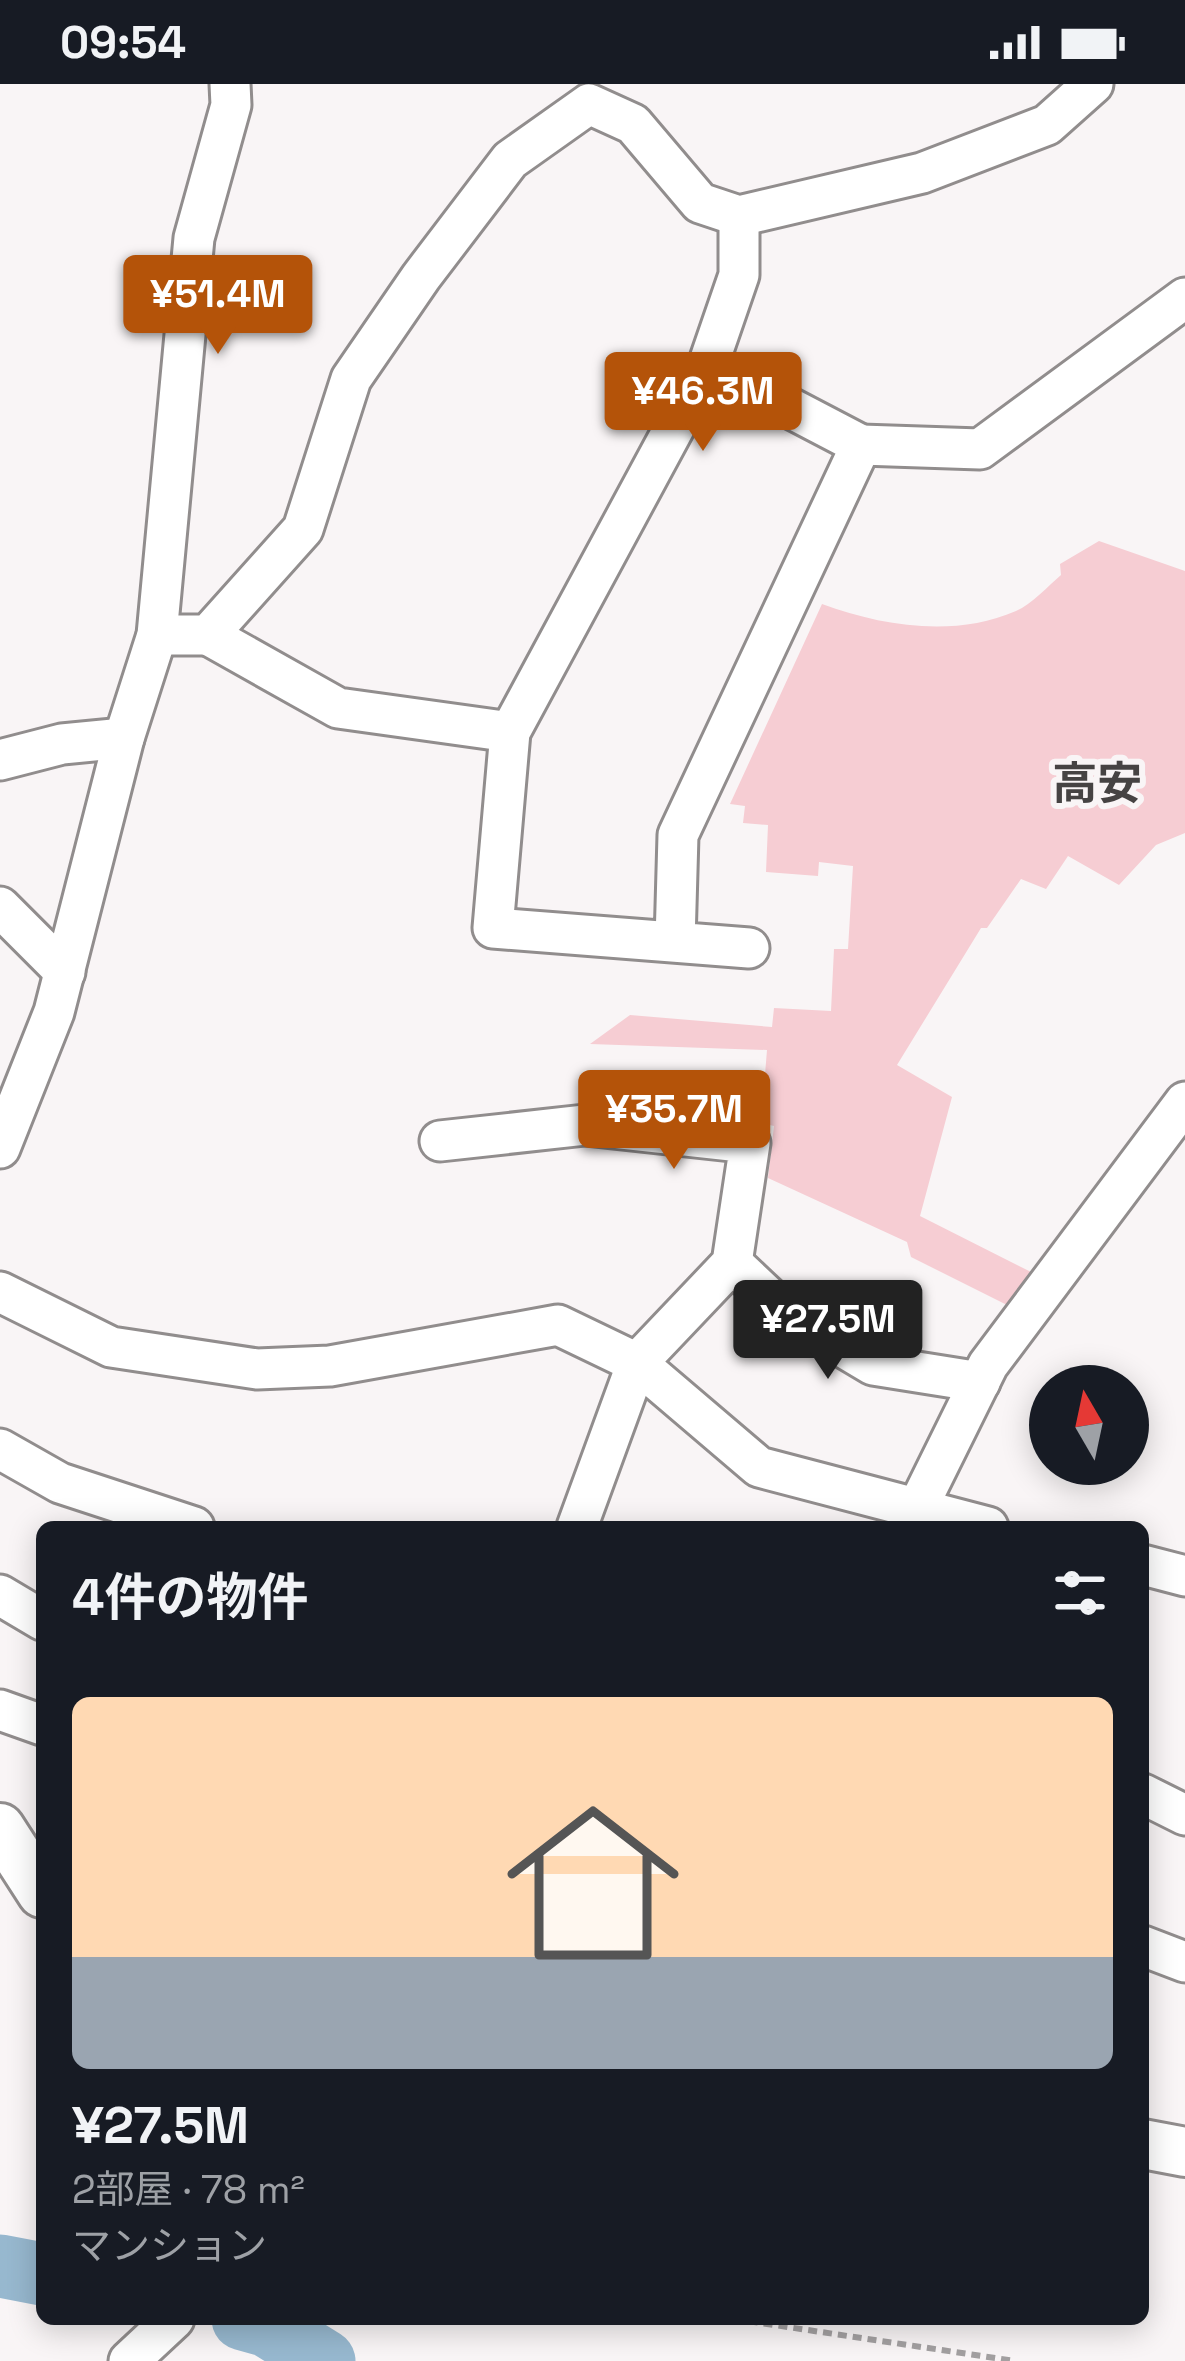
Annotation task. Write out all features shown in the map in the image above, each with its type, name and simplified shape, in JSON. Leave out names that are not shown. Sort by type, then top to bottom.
[{"type":"street","points":[[1,1144],[65,973],[124,738],[157,635],[194,238],[231,105],[230,84]]},
{"type":"street","points":[[208,635],[302,529],[352,380],[484,193],[510,160],[590,104],[614,99],[700,203],[739,216],[922,173],[1047,125],[1093,84]]},
{"type":"street","points":[[739,216],[739,275],[708,365],[510,732],[494,928],[748,948]]},
{"type":"street","points":[[708,365],[861,445],[980,449],[1185,298]]},
{"type":"street","points":[[675,942],[678,835],[861,445]]},
{"type":"street","points":[[157,635],[208,635],[338,708],[510,732]]},
{"type":"street","points":[[0,760],[62,744],[124,738]]},
{"type":"street","points":[[0,907],[65,973]]},
{"type":"street","points":[[0,1292],[111,1347],[257,1369],[330,1366],[558,1325],[637,1363],[759,1467],[913,1518],[980,1382],[1185,1102]]},
{"type":"street","points":[[440,1141],[585,1125],[750,1142],[732,1263],[637,1363],[579,1521]]},
{"type":"street","points":[[732,1263],[784,1312],[873,1365],[980,1382]]},
{"type":"street","points":[[0,1449],[60,1484],[175,1521]]},
{"type":"street","points":[[1149,1567],[1185,1576]]},
{"type":"street","points":[[0,1594],[36,1616]]},
{"type":"street","points":[[0,1710],[36,1723]]},
{"type":"street","points":[[1149,1797],[1185,1815]]},
{"type":"street","points":[[0,1828],[36,1883]]},
{"type":"street","points":[[1149,1948],[1185,1962]]},
{"type":"street","points":[[1149,2145],[1185,2152]]},
{"type":"street","points":[[129,2361],[167,2325]]},
{"type":"path","points":[[774,2325],[1016,2361]]},
{"type":"shaded area","points":[[1099,541],[1185,571],[1185,833],[1156,845],[1119,885],[1068,856],[1046,889],[1021,879],[987,928],[981,928],[897,1065],[952,1097],[920,1216],[1043,1278],[1017,1310],[911,1257],[907,1242],[768,1178],[774,1126],[761,1123],[767,1050],[590,1044],[630,1015],[772,1027],[774,1008],[831,1011],[834,949],[848,949],[853,866],[819,862],[818,876],[766,872],[768,825],[743,823],[745,806],[730,804],[822,604],[918,626],[992,619],[1028,604],[1061,575],[1060,564]]},
{"type":"waterway","points":[[0,2266],[36,2273]]},
{"type":"waterway","points":[[264,2325],[324,2361]]},
{"type":"district","name":"高安","points":[[1097,783]]}]
